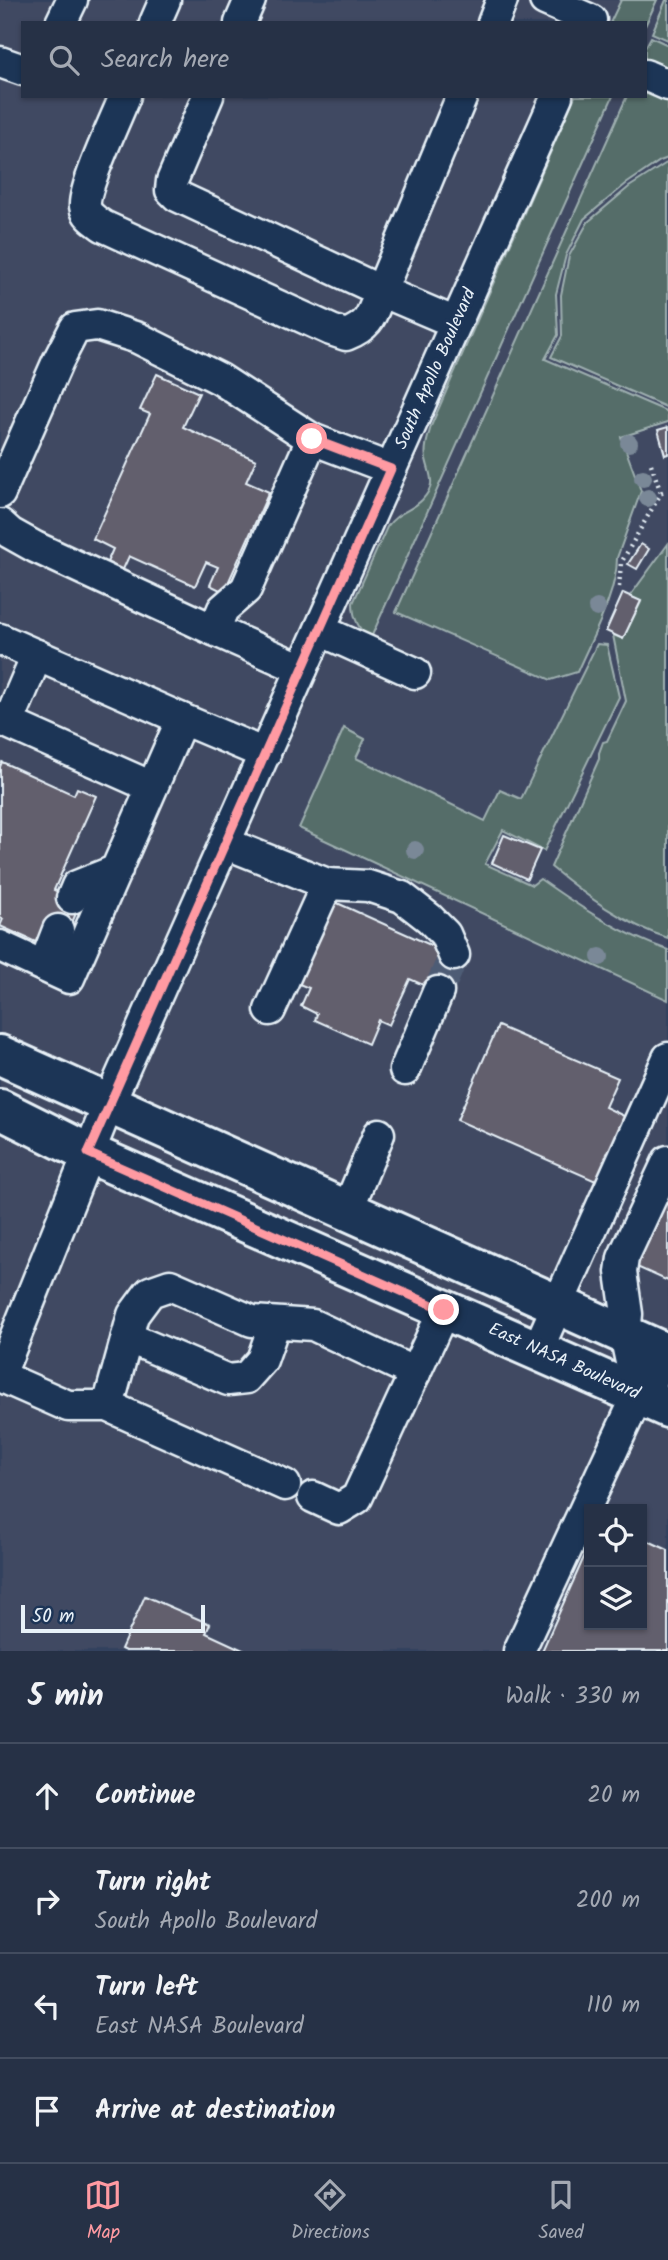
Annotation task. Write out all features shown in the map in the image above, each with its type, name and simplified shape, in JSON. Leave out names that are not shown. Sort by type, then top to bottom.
[{"type":"main road","points":[[0,1055],[668,1354]]},
{"type":"main road","name":"East NASA Boulevard","points":[[0,1109],[88,1153],[653,1401]]},
{"type":"street","points":[[62,21],[72,0]]},
{"type":"street","points":[[156,21],[165,0]]},
{"type":"street","points":[[241,21],[250,0]]},
{"type":"street","points":[[494,21],[502,0]]},
{"type":"street","points":[[544,0],[594,14]]},
{"type":"street","points":[[0,62],[21,69]]},
{"type":"street","points":[[647,76],[668,85]]},
{"type":"street","points":[[124,98],[91,177],[85,205],[90,216],[103,226],[346,335],[368,323],[461,98]]},
{"type":"street","points":[[207,98],[172,181],[171,190],[177,196],[456,323]]},
{"type":"street","name":"South Apollo Boulevard","points":[[0,1376],[109,1103],[556,98]]},
{"type":"street","points":[[0,493],[75,328],[97,325],[138,338],[220,379],[312,439],[391,469]]},
{"type":"street","points":[[214,630],[223,609],[246,589],[312,439]]},
{"type":"street","points":[[0,524],[34,547],[302,669]]},
{"type":"street","points":[[320,630],[415,673]]},
{"type":"street","points":[[0,639],[265,754]]},
{"type":"street","points":[[37,655],[8,723],[152,787]]},
{"type":"street","points":[[0,946],[69,978],[181,719]]},
{"type":"street","points":[[225,843],[327,884],[368,886],[402,897],[445,934],[454,955]]},
{"type":"street","points":[[72,898],[77,886],[117,870]]},
{"type":"street","points":[[270,1010],[327,884]]},
{"type":"street","points":[[44,966],[58,930]]},
{"type":"street","points":[[405,1070],[438,992]]},
{"type":"street","points":[[537,1350],[668,1058]]},
{"type":"street","points":[[347,1211],[379,1134]]},
{"type":"street","points":[[653,1401],[625,1334],[627,1314],[621,1272],[623,1258],[668,1161]]},
{"type":"street","points":[[108,1406],[133,1315],[150,1292],[170,1285],[251,1321],[313,1325],[415,1373]]},
{"type":"street","points":[[313,1497],[340,1509],[357,1498],[444,1310]]},
{"type":"street","points":[[127,1337],[228,1380],[246,1378],[262,1360],[275,1323]]},
{"type":"street","points":[[519,1651],[653,1401],[668,1360]]},
{"type":"street","points":[[0,1376],[68,1406],[108,1406],[285,1485]]},
{"type":"path","points":[[619,587],[621,563],[661,493],[651,464]]},
{"type":"path","points":[[661,493],[668,492]]},
{"type":"shaded area","points":[[0,0],[668,0],[668,1651],[0,1651]]},
{"type":"green space","points":[[621,0],[657,0],[647,22],[611,21]]},
{"type":"green space","points":[[668,0],[668,40],[652,33]]},
{"type":"green space","points":[[651,37],[668,45],[668,80],[647,71],[647,44]]},
{"type":"green space","points":[[647,87],[668,95],[668,158],[626,184],[584,219],[566,255],[556,294],[558,335],[545,359],[668,412],[668,422],[621,437],[641,491],[617,558],[608,601],[577,672],[551,680],[396,612],[626,98],[647,98]]},
{"type":"green space","points":[[574,98],[612,98],[370,640],[357,623],[353,603],[387,527],[395,518],[422,500],[430,489],[426,451],[431,426]]},
{"type":"green space","points":[[668,162],[668,408],[551,357],[562,336],[561,295],[569,256],[588,222],[629,187]]},
{"type":"green space","points":[[668,544],[668,938],[636,925],[606,908],[551,867],[599,759],[603,742],[607,741],[626,701],[613,635],[623,639],[641,602],[630,596]]},
{"type":"green space","points":[[597,644],[607,645],[619,697],[544,851],[503,830],[485,864],[532,885],[540,879],[602,919],[668,950],[668,1000],[299,828],[344,728],[365,739],[356,758],[485,821],[500,790],[521,799]]},
{"type":"building","points":[[157,374],[199,393],[183,427],[256,460],[246,482],[269,492],[224,592],[210,585],[218,567],[206,562],[195,586],[129,556],[121,574],[105,567],[113,549],[93,539],[150,414],[140,410]]},
{"type":"building","points":[[668,427],[668,454],[665,455],[658,430]]},
{"type":"building","points":[[641,544],[649,549],[637,569],[628,564]]},
{"type":"building","points":[[623,593],[641,601],[623,639],[606,631]]},
{"type":"building","points":[[2,762],[74,795],[77,788],[96,796],[54,890],[81,902],[67,934],[40,944],[0,926],[3,919],[0,918]]},
{"type":"building","points":[[504,835],[540,850],[527,879],[492,863]]},
{"type":"building","points":[[335,902],[466,961],[450,997],[410,979],[389,1025],[378,1020],[368,1044],[315,1020],[317,1014],[301,1006],[309,988],[299,984]]},
{"type":"building","points":[[498,1026],[618,1078],[605,1107],[626,1117],[598,1182],[457,1120]]},
{"type":"building","points":[[668,1183],[668,1281],[628,1263]]},
{"type":"building","points":[[647,1540],[668,1550],[668,1651],[542,1651],[584,1557],[584,1630],[647,1630]]},
{"type":"building","points":[[145,1596],[210,1624],[206,1633],[245,1651],[121,1649]]},
{"type":"tunnel","points":[[438,992],[454,955]]},
{"type":"route","points":[[312,439],[391,469],[88,1153],[444,1310]]}]
